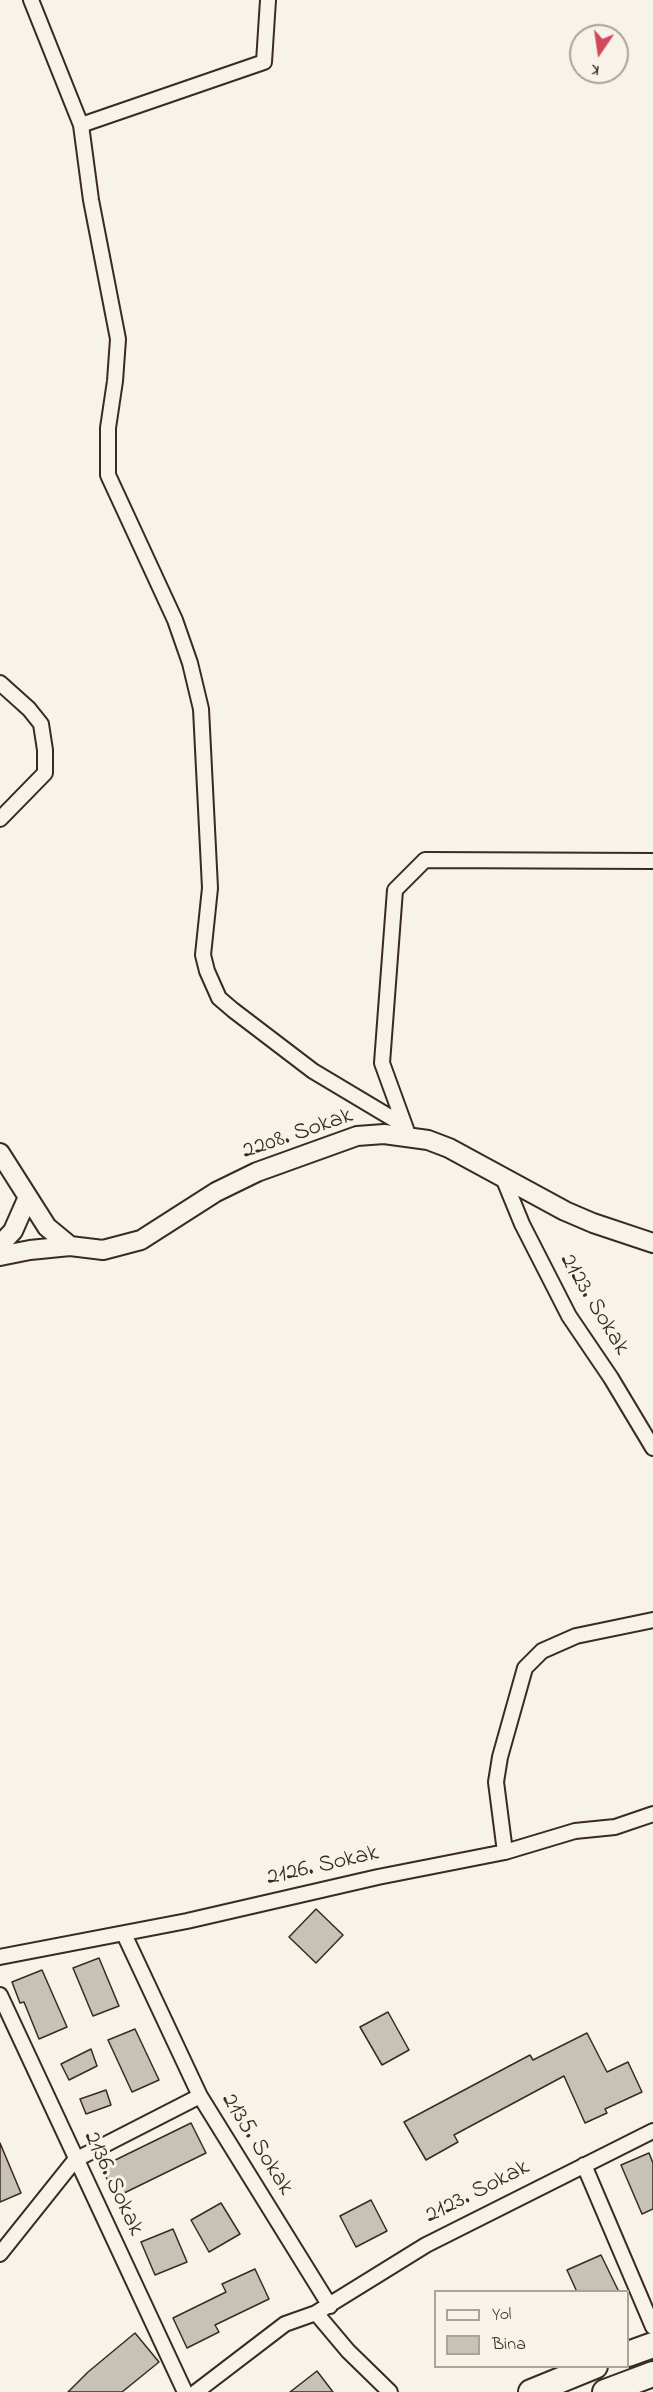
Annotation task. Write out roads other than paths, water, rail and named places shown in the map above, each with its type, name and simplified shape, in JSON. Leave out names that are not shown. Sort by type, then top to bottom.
[{"type":"highway","points":[[629,2353],[653,2345]]},
{"type":"highway","points":[[531,2392],[592,2368]]},
{"type":"highway","points":[[605,2392],[647,2378]]},
{"type":"street","points":[[31,0],[81,125],[91,200],[118,339],[108,428],[108,475],[175,620],[190,663],[201,709],[210,888],[203,955],[207,971],[219,998],[233,1010],[313,1071],[395,1120],[409,1136]]},
{"type":"street","points":[[81,125],[264,62],[268,0]]},
{"type":"street","points":[[0,683],[29,709],[41,724],[45,750],[45,773],[0,819]]},
{"type":"street","points":[[409,1136],[382,1063],[395,890],[425,860],[653,861]]},
{"type":"street","name":"2208. Sokak","points":[[0,1256],[70,1246],[103,1250],[141,1240],[216,1192],[257,1172],[357,1136],[384,1134],[428,1140],[593,1223],[653,1243]]},
{"type":"street","points":[[0,1153],[43,1221],[70,1246]]},
{"type":"street","name":"2123. Sokak","points":[[504,1180],[522,1224],[568,1316],[611,1378],[653,1448]]},
{"type":"street","points":[[0,1245],[13,1231],[28,1197]]},
{"type":"street","points":[[13,1231],[43,1221]]},
{"type":"street","points":[[30,1250],[43,1221]]},
{"type":"street","points":[[505,1852],[496,1782],[500,1757],[525,1668],[542,1651],[576,1636],[653,1620]]},
{"type":"street","name":"2126. Sokak","points":[[0,1957],[124,1934],[378,1877],[505,1852],[575,1831],[615,1827],[653,1814]]},
{"type":"street","points":[[124,1934],[200,2096]]},
{"type":"street","name":"2136. Sokak","points":[[0,1995],[185,2392]]},
{"type":"street","name":"2135. Sokak","points":[[75,2160],[200,2096],[330,2306]]},
{"type":"street","name":"2123. Sokak","points":[[316,2313],[426,2246],[653,2131]]},
{"type":"street","points":[[0,2254],[75,2160]]},
{"type":"street","points":[[584,2164],[653,2327]]},
{"type":"street","points":[[196,2392],[285,2324],[316,2313],[348,2350],[390,2392]]}]
